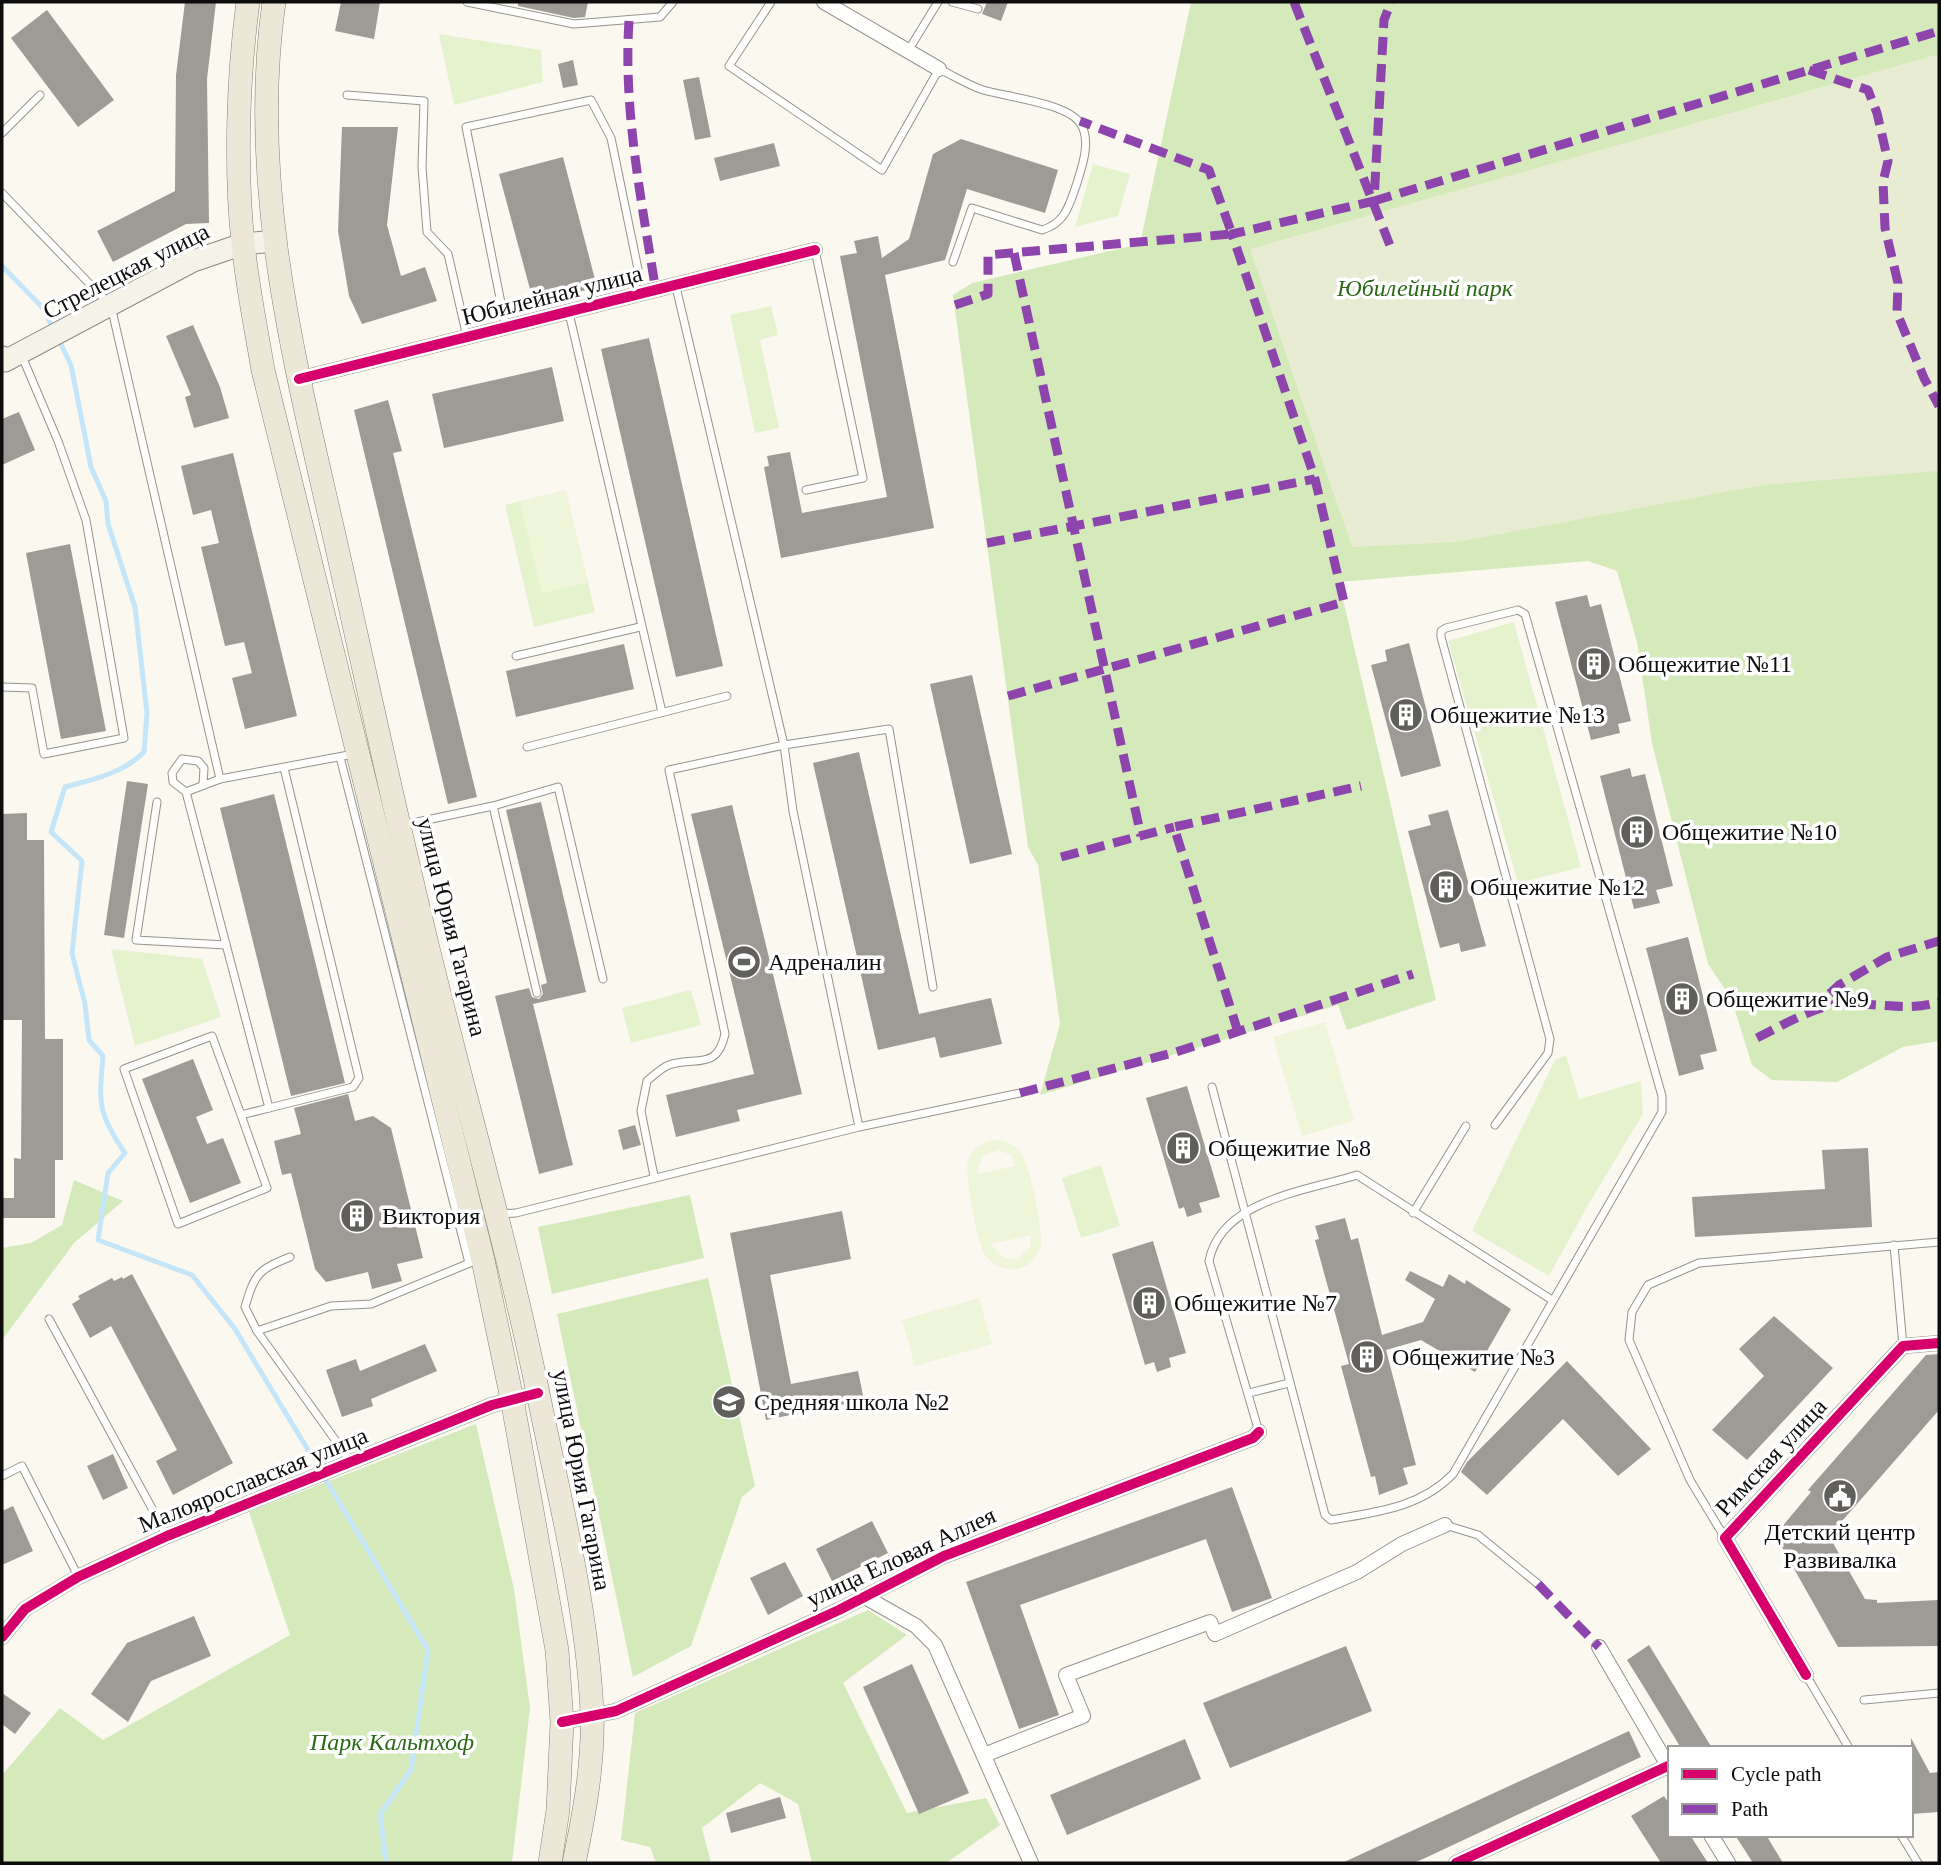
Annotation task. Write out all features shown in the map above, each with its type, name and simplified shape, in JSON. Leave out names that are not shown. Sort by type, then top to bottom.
[{"type":"main road","name":"улица Юрия Гагарина","points":[[248,2],[242,46],[240,201],[243,244],[264,370],[349,755],[512,1399],[558,1650],[562,1722],[558,1810],[550,1863]]},
{"type":"main road","name":"улица Юрия Гагарина","points":[[274,2],[268,44],[268,200],[299,379],[428,948],[498,1214],[572,1558],[586,1644],[592,1717],[584,1814],[574,1863]]},
{"type":"street","points":[[824,2],[939,69]]},
{"type":"street","name":"Стрелецкая улица","points":[[7,359],[193,261],[243,244],[274,241]]},
{"type":"street","name":"Юбилейная улица","points":[[299,379],[676,287],[815,250]]},
{"type":"street","points":[[1903,1346],[1939,1343]]},
{"type":"street","name":"Римская улица","points":[[1806,1675],[1725,1538],[1903,1346]]},
{"type":"street","name":"Малоярославская улица","points":[[2,1637],[25,1609],[78,1577],[167,1536],[512,1399],[538,1393]]},
{"type":"street","name":"улица Еловая Аллея","points":[[562,1722],[616,1711],[865,1597],[944,1556],[1252,1438],[1259,1432]]},
{"type":"street","points":[[984,1755],[1083,1716],[1066,1675],[1210,1622],[1215,1634],[1357,1572],[1402,1544],[1445,1525]]},
{"type":"street","name":"улица Еловая Аллея","points":[[865,1597],[916,1626],[935,1645],[1031,1863]]},
{"type":"street","points":[[1599,1647],[1668,1766]]},
{"type":"street","points":[[1456,1863],[1668,1768]]},
{"type":"street","points":[[1712,1837],[1728,1863]]},
{"type":"lane","points":[[467,2],[574,24],[660,17],[673,2]]},
{"type":"lane","points":[[771,2],[729,66],[882,170],[939,69],[982,90],[1050,105],[1080,121],[1086,137],[1082,167],[1067,214],[1054,227],[1042,230],[972,208],[953,262]]},
{"type":"lane","points":[[907,52],[938,2]]},
{"type":"lane","points":[[952,2],[978,9]]},
{"type":"lane","points":[[2,133],[40,95]]},
{"type":"lane","points":[[347,95],[424,101],[422,167],[427,233],[448,254],[467,337]]},
{"type":"lane","points":[[506,328],[466,127],[591,100],[611,138],[638,268],[634,297]]},
{"type":"lane","points":[[2,193],[111,306],[220,779]]},
{"type":"lane","points":[[806,490],[863,478],[815,250]]},
{"type":"lane","points":[[676,287],[784,745],[793,811],[859,1127]]},
{"type":"lane","points":[[569,313],[640,627],[662,712]]},
{"type":"lane","points":[[2,687],[32,688],[44,754],[124,738],[86,520],[58,441],[7,359]]},
{"type":"lane","points":[[1212,1087],[1325,1516],[1331,1520],[1394,1509],[1436,1492],[1453,1474],[1552,1300],[1657,1125],[1662,1112],[1662,1096],[1525,614],[1518,610],[1441,631],[1550,1040],[1548,1053],[1495,1125]]},
{"type":"lane","points":[[516,656],[640,627]]},
{"type":"lane","points":[[527,747],[727,696]]},
{"type":"lane","points":[[654,1176],[641,1111],[647,1081],[668,1065],[711,1059],[722,1049],[725,1034],[669,770],[784,745],[889,729],[933,987]]},
{"type":"lane","points":[[186,792],[220,779],[349,755]]},
{"type":"lane","points":[[203,785],[204,768],[198,761],[182,760],[172,773],[173,782],[186,792],[269,1108]]},
{"type":"lane","points":[[241,1115],[353,1087],[359,1078],[284,768]]},
{"type":"lane","points":[[399,826],[493,806],[558,787],[603,979]]},
{"type":"lane","points":[[157,802],[136,940],[226,945]]},
{"type":"lane","points":[[493,806],[537,993]]},
{"type":"lane","points":[[212,1036],[241,1115],[267,1188],[178,1224],[124,1069],[212,1036]]},
{"type":"lane","points":[[498,1214],[516,1213],[654,1176],[859,1127],[1020,1093]]},
{"type":"lane","points":[[1413,1213],[1466,1126]]},
{"type":"lane","points":[[1259,1432],[1209,1262],[1212,1244],[1245,1212],[1357,1175],[1552,1300]]},
{"type":"lane","points":[[1725,1538],[1690,1480],[1629,1340],[1632,1312],[1648,1285],[1699,1263],[1939,1241]]},
{"type":"lane","points":[[1894,1245],[1903,1346]]},
{"type":"lane","points":[[290,1257],[262,1269],[253,1280],[245,1307],[257,1331],[351,1462]]},
{"type":"lane","points":[[257,1331],[331,1306],[371,1304],[476,1261]]},
{"type":"lane","points":[[49,1319],[167,1536]]},
{"type":"lane","points":[[1249,1393],[1289,1383]]},
{"type":"lane","points":[[2,1476],[22,1466],[78,1577]]},
{"type":"lane","points":[[1445,1525],[1478,1535],[1538,1584]]},
{"type":"lane","points":[[1806,1675],[1848,1746]]},
{"type":"lane","points":[[1864,1700],[1939,1693]]},
{"type":"lane","points":[[1902,1837],[1918,1863]]},
{"type":"green space","name":"Юбилейный парк","points":[[1191,2],[1939,2],[1939,1041],[1903,1047],[1837,1082],[1772,1080],[1752,1065],[1731,998],[1708,964],[1652,743],[1637,642],[1617,571],[1588,561],[1339,582],[1436,1000],[1347,1030],[1338,1005],[1040,1095],[1060,1024],[1038,865],[1028,847],[953,295],[972,283],[1140,244]]},
{"type":"green space","points":[[439,34],[541,50],[543,82],[454,105]]},
{"type":"green space","points":[[1939,54],[1939,471],[1763,485],[1458,542],[1352,547],[1250,249]]},
{"type":"green space","points":[[1093,164],[1130,174],[1118,216],[1075,227]]},
{"type":"green space","points":[[771,306],[778,335],[760,340],[779,428],[755,433],[730,315]]},
{"type":"green space","points":[[566,490],[588,582],[542,593],[520,501]]},
{"type":"green space","points":[[520,501],[542,593],[588,582],[595,612],[534,627],[505,505]]},
{"type":"green space","points":[[1514,622],[1581,867],[1518,883],[1448,641]]},
{"type":"green space","points":[[111,949],[202,959],[221,1017],[135,1046]]},
{"type":"green space","points":[[691,990],[701,1025],[631,1043],[622,1008]]},
{"type":"green space","points":[[1325,1022],[1354,1121],[1302,1136],[1273,1037]]},
{"type":"green space","points":[[1566,1055],[1579,1099],[1641,1081],[1643,1114],[1549,1276],[1472,1231],[1555,1060]]},
{"type":"green space","points":[[991,1140],[1007,1142],[1020,1151],[1035,1196],[1040,1224],[1040,1248],[1034,1260],[1017,1269],[1003,1268],[988,1259],[975,1223],[968,1161],[974,1150]],"holes":[[[999,1150],[1011,1155],[1016,1166],[977,1174],[982,1156]],[[1031,1235],[1030,1247],[1017,1259],[1004,1258],[991,1244]]]},
{"type":"green space","points":[[1101,1165],[1120,1226],[1081,1238],[1062,1178]]},
{"type":"green space","points":[[74,1180],[123,1201],[74,1243],[2,1340],[2,1248],[31,1243],[62,1225]]},
{"type":"green space","points":[[690,1195],[704,1258],[552,1294],[538,1227]]},
{"type":"green space","points":[[708,1278],[755,1486],[742,1497],[691,1646],[633,1677],[557,1314]]},
{"type":"green space","points":[[979,1298],[992,1344],[915,1366],[902,1320]]},
{"type":"green space","name":"Парк Кальтхоф","points":[[476,1424],[514,1589],[530,1708],[512,1863],[2,1863],[2,1775],[60,1708],[103,1740],[290,1635],[249,1512]]},
{"type":"green space","points":[[868,1610],[907,1635],[843,1683],[907,1813],[986,1798],[1000,1825],[946,1863],[812,1863],[798,1804],[760,1783],[702,1828],[711,1863],[656,1863],[650,1847],[621,1840],[635,1713]]},
{"type":"building","points":[[185,2],[216,2],[207,79],[209,223],[186,224],[113,262],[97,231],[175,191],[176,75]]},
{"type":"building","points":[[341,2],[380,2],[374,39],[335,31]]},
{"type":"building","points":[[518,2],[588,2],[585,17],[574,18],[518,6]]},
{"type":"building","points":[[987,2],[1008,2],[1001,21],[982,14]]},
{"type":"building","points":[[47,10],[114,100],[78,127],[11,38]]},
{"type":"building","points":[[573,60],[578,85],[563,88],[558,64]]},
{"type":"building","points":[[699,77],[711,137],[695,140],[683,80]]},
{"type":"building","points":[[342,127],[398,127],[387,225],[401,276],[425,267],[437,301],[362,324],[349,296],[338,231]]},
{"type":"building","points":[[961,139],[1058,170],[1045,213],[967,189],[945,260],[885,275],[934,528],[781,558],[764,467],[769,466],[767,456],[790,452],[802,513],[887,497],[840,256],[857,253],[854,241],[878,236],[882,258],[909,239],[933,154]]},
{"type":"building","points":[[774,143],[780,166],[720,181],[714,158]]},
{"type":"building","points":[[563,157],[597,287],[534,304],[499,174]]},
{"type":"building","points":[[193,325],[220,387],[229,418],[194,428],[185,397],[191,395],[166,336]]},
{"type":"building","points":[[649,338],[723,666],[676,677],[601,349]]},
{"type":"building","points":[[552,367],[564,421],[444,448],[432,394]]},
{"type":"building","points":[[388,400],[402,451],[393,453],[477,797],[448,804],[354,410]]},
{"type":"building","points":[[19,412],[35,450],[2,465],[2,419]]},
{"type":"building","points":[[233,453],[297,716],[245,729],[232,678],[252,673],[244,642],[225,646],[201,547],[219,543],[211,510],[193,515],[181,466]]},
{"type":"building","points":[[70,544],[106,731],[61,739],[26,553]]},
{"type":"building","name":"Общежитие №11","points":[[1587,595],[1590,607],[1601,604],[1631,721],[1618,724],[1620,733],[1591,740],[1555,602]]},
{"type":"building","name":"Общежитие №13","points":[[1409,643],[1441,766],[1401,777],[1371,665],[1387,661],[1385,650]]},
{"type":"building","points":[[624,644],[634,689],[516,717],[506,671]]},
{"type":"building","points":[[972,675],[1012,854],[970,864],[930,684]]},
{"type":"building","points":[[859,752],[919,1014],[991,998],[1002,1044],[940,1058],[935,1037],[878,1050],[813,763]]},
{"type":"building","name":"Общежитие №10","points":[[1630,768],[1632,777],[1645,774],[1673,886],[1656,890],[1660,903],[1634,909],[1600,776]]},
{"type":"building","points":[[127,781],[148,784],[124,938],[104,935]]},
{"type":"building","points":[[274,794],[345,1083],[291,1096],[220,808]]},
{"type":"building","points":[[541,802],[586,992],[533,1004],[573,1165],[539,1174],[495,996],[529,988],[532,997],[539,999],[543,994],[541,985],[547,983],[506,810]]},
{"type":"building","points":[[732,805],[802,1094],[737,1110],[740,1121],[676,1137],[666,1095],[754,1074],[691,814]]},
{"type":"building","name":"Общежитие №12","points":[[1448,810],[1486,946],[1461,952],[1459,943],[1440,948],[1408,831],[1431,825],[1428,815]]},
{"type":"building","points":[[27,813],[27,840],[44,840],[45,1039],[63,1039],[63,1160],[55,1160],[55,1218],[2,1218],[2,1198],[14,1198],[14,1158],[21,1159],[22,1020],[2,1020],[2,814]]},
{"type":"building","name":"Общежитие №9","points":[[1688,937],[1717,1051],[1700,1055],[1704,1069],[1679,1076],[1646,948]]},
{"type":"building","points":[[193,1059],[213,1110],[196,1117],[207,1144],[223,1138],[241,1183],[190,1203],[142,1079]]},
{"type":"building","name":"Общежитие №8","points":[[1187,1086],[1220,1197],[1199,1203],[1202,1212],[1187,1217],[1184,1207],[1179,1209],[1146,1098]]},
{"type":"building","name":"Виктория","points":[[348,1094],[355,1121],[373,1116],[391,1128],[423,1258],[397,1264],[402,1281],[372,1289],[368,1272],[326,1282],[315,1269],[291,1173],[282,1175],[274,1141],[301,1134],[294,1108]]},
{"type":"building","points":[[635,1125],[641,1145],[623,1150],[618,1130]]},
{"type":"building","points":[[1868,1148],[1872,1227],[1695,1237],[1692,1197],[1825,1189],[1822,1150]]},
{"type":"building","points":[[842,1211],[851,1259],[770,1275],[791,1384],[858,1371],[864,1400],[766,1420],[730,1233]]},
{"type":"building","name":"Общежитие №3","points":[[1345,1218],[1351,1240],[1358,1238],[1382,1335],[1423,1322],[1435,1299],[1405,1280],[1410,1271],[1443,1287],[1449,1274],[1465,1284],[1466,1280],[1511,1309],[1475,1372],[1421,1340],[1386,1350],[1416,1465],[1403,1468],[1408,1484],[1379,1495],[1375,1476],[1371,1477],[1341,1366],[1349,1364],[1315,1240],[1319,1239],[1315,1226]]},
{"type":"building","name":"Общежитие №7","points":[[1153,1241],[1186,1353],[1169,1358],[1171,1367],[1157,1372],[1154,1362],[1145,1365],[1112,1254]]},
{"type":"building","points":[[132,1274],[233,1463],[173,1495],[156,1461],[177,1450],[111,1326],[90,1338],[72,1304],[80,1299],[78,1296],[112,1278],[114,1281]]},
{"type":"building","points":[[1774,1316],[1833,1368],[1747,1460],[1712,1430],[1764,1376],[1739,1349]]},
{"type":"building","points":[[425,1344],[437,1371],[371,1399],[373,1406],[342,1417],[326,1370],[356,1359],[360,1371]]},
{"type":"building","points":[[1939,1354],[1939,1410],[1829,1536],[1865,1599],[1877,1600],[1877,1603],[1939,1600],[1939,1646],[1838,1647],[1775,1535],[1811,1492],[1808,1490],[1926,1355]]},
{"type":"building","points":[[1567,1361],[1651,1449],[1618,1476],[1563,1419],[1487,1495],[1461,1472],[1467,1462]]},
{"type":"building","points":[[113,1454],[128,1488],[103,1500],[87,1466]]},
{"type":"building","points":[[1232,1487],[1272,1598],[1232,1612],[1206,1539],[1020,1605],[1059,1715],[1019,1729],[966,1582]]},
{"type":"building","points":[[13,1506],[33,1551],[2,1565],[2,1511]]},
{"type":"building","points":[[872,1521],[888,1553],[832,1581],[816,1549]]},
{"type":"building","points":[[785,1562],[803,1596],[768,1615],[750,1578]]},
{"type":"building","points":[[194,1616],[211,1656],[151,1681],[128,1722],[91,1694],[127,1643]]},
{"type":"building","points":[[1649,1645],[1711,1746],[1680,1746],[1627,1660]]},
{"type":"building","points":[[1346,1646],[1372,1711],[1230,1768],[1203,1703]]},
{"type":"building","points":[[912,1664],[969,1793],[919,1814],[863,1687]]},
{"type":"building","points":[[2,1693],[31,1713],[15,1734],[2,1724]]},
{"type":"building","points":[[1629,1731],[1641,1757],[1423,1859],[1413,1863],[1342,1863]]},
{"type":"building","points":[[1911,1738],[1930,1773],[1939,1772],[1939,1812],[1913,1814]]},
{"type":"building","points":[[1185,1739],[1201,1779],[1067,1835],[1050,1795]]},
{"type":"building","points":[[1664,1796],[1668,1802],[1668,1837],[1691,1837],[1708,1863],[1661,1863],[1631,1816]]},
{"type":"building","points":[[780,1797],[786,1818],[731,1833],[726,1813]]},
{"type":"building","points":[[1736,1837],[1767,1837],[1783,1863],[1753,1863]]},
{"type":"waterway","points":[[2,266],[42,307],[54,330]]},
{"type":"waterway","points":[[58,338],[71,365],[91,467],[106,501],[108,524],[135,607],[147,713],[144,752],[117,771],[65,787],[51,832],[82,861],[72,953],[85,1004],[89,1040],[103,1056],[102,1107],[109,1127],[125,1153],[108,1173],[98,1240],[192,1275],[235,1329],[308,1450]]},
{"type":"waterway","points":[[324,1477],[428,1650],[411,1770],[380,1814],[386,1863]]},
{"type":"marked path","points":[[1294,2],[1393,253]]},
{"type":"marked path","points":[[1008,696],[1344,602],[1315,479],[1232,234],[1374,201],[1384,20],[1391,2]]},
{"type":"marked path","points":[[629,21],[631,123],[656,292]]},
{"type":"marked path","points":[[1374,201],[1939,31]]},
{"type":"marked path","points":[[1809,70],[1868,90],[1877,113],[1888,161],[1883,182],[1885,228],[1898,283],[1897,313],[1924,378],[1939,406]]},
{"type":"marked path","points":[[955,305],[988,294],[988,255],[1232,234],[1209,170],[1080,121]]},
{"type":"marked path","points":[[1014,253],[1141,836]]},
{"type":"marked path","points":[[987,543],[1315,479]]},
{"type":"marked path","points":[[1238,1032],[1174,827],[1361,786]]},
{"type":"marked path","points":[[1061,857],[1174,827]]},
{"type":"marked path","points":[[1810,1012],[1839,985],[1887,957],[1939,941]]},
{"type":"marked path","points":[[1020,1093],[1176,1052],[1413,974]]},
{"type":"marked path","points":[[1757,1038],[1799,1017],[1832,1005],[1915,1006],[1939,1002]]},
{"type":"marked path","points":[[1538,1584],[1599,1647]]},
{"type":"cycle path","points":[[299,379],[815,250]]},
{"type":"cycle path","points":[[1806,1675],[1725,1538],[1903,1346],[1939,1343]]},
{"type":"cycle path","points":[[2,1637],[25,1609],[78,1577],[167,1536],[492,1405],[538,1393]]},
{"type":"cycle path","points":[[562,1722],[616,1711],[839,1610],[944,1556],[1253,1438],[1259,1432]]},
{"type":"cycle path","points":[[1456,1863],[1668,1766]]},
{"type":"place","name":"Общежитие №11","points":[[1594,664]]},
{"type":"place","name":"Общежитие №13","points":[[1406,715]]},
{"type":"place","name":"Общежитие №10","points":[[1637,832]]},
{"type":"place","name":"Общежитие №12","points":[[1446,887]]},
{"type":"place","name":"Адреналин","points":[[744,962]]},
{"type":"place","name":"Общежитие №9","points":[[1682,999]]},
{"type":"place","name":"Общежитие №8","points":[[1183,1148]]},
{"type":"place","name":"Виктория","points":[[357,1216]]},
{"type":"place","name":"Общежитие №7","points":[[1149,1303]]},
{"type":"place","name":"Общежитие №3","points":[[1367,1357]]},
{"type":"place","name":"Средняя школа №2","points":[[729,1402]]},
{"type":"place","name":"Детский центр Развивалка","points":[[1840,1496]]}]
